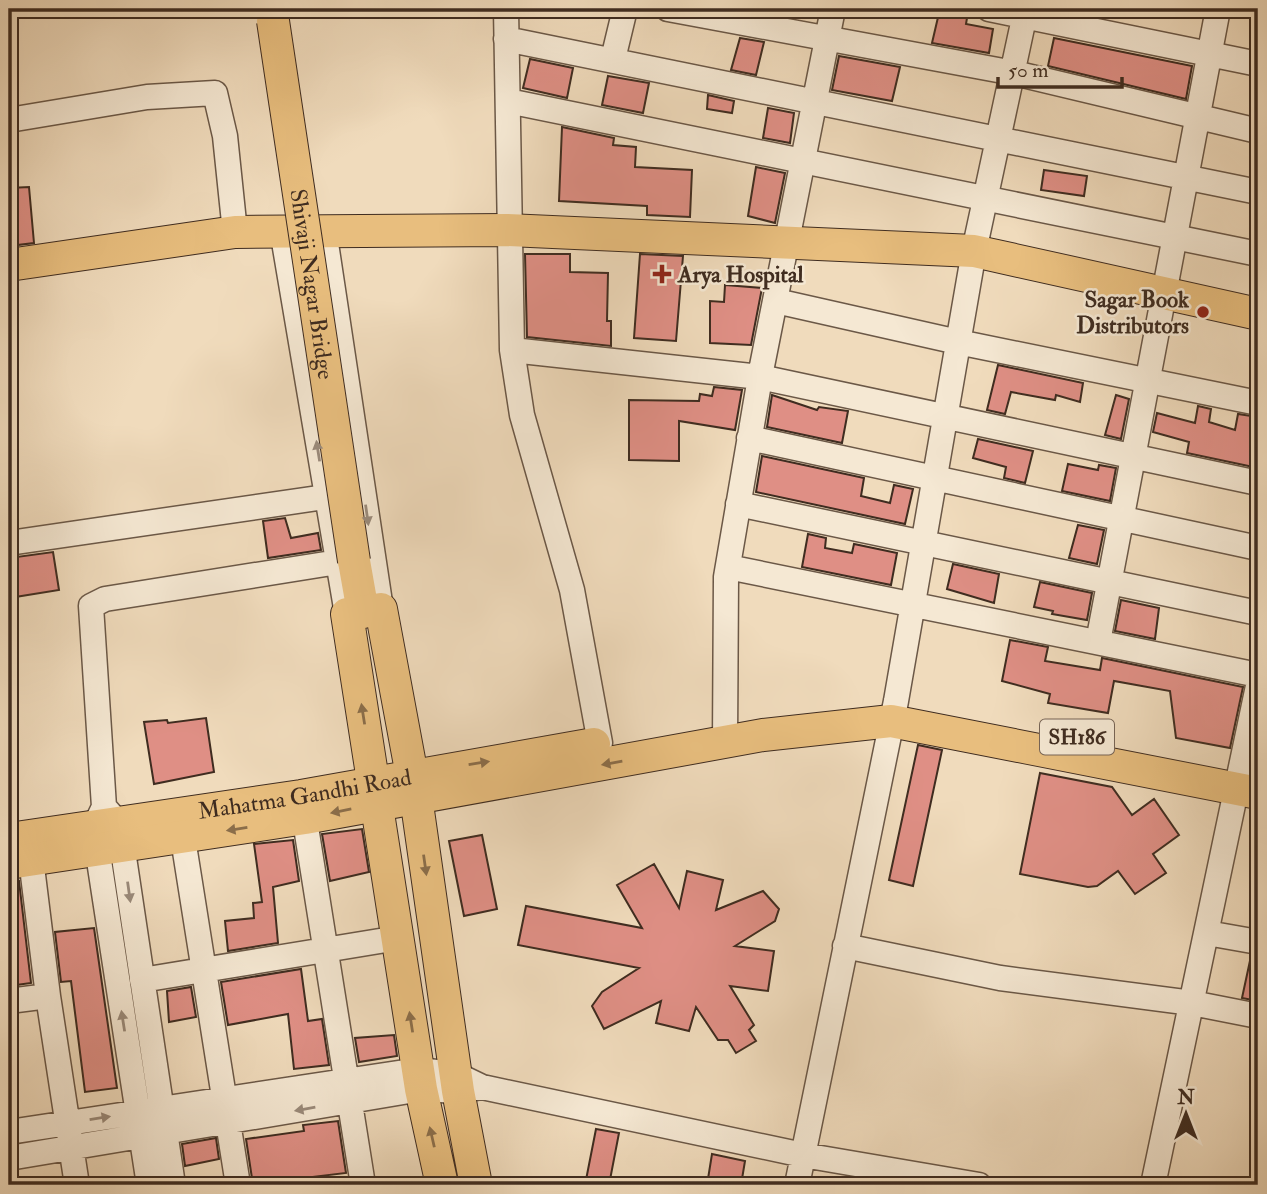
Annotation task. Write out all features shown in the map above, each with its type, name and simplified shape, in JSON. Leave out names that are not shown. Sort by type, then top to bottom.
[{"type":"main road","name":"Shivaji Nagar Bridge","points":[[271,9],[346,561],[364,612]]},
{"type":"main road","points":[[9,265],[235,232],[507,230],[974,251],[1258,314]]},
{"type":"main road","points":[[364,612],[413,786],[465,1084],[475,1185]]},
{"type":"main road","points":[[364,612],[376,793],[419,1080],[442,1185]]},
{"type":"main road","name":"SH186","points":[[600,743],[724,733],[894,711],[1248,781]]},
{"type":"main road","points":[[413,786],[724,733]]},
{"type":"main road","name":"Mahatma Gandhi Road","points":[[16,854],[107,831],[181,827],[303,807],[413,786],[600,743]]},
{"type":"street","points":[[506,9],[507,230],[512,350],[522,415],[572,590],[600,743]]},
{"type":"street","points":[[613,59],[625,9]]},
{"type":"street","points":[[668,9],[1014,73],[1258,131]]},
{"type":"street","points":[[724,733],[728,567],[785,242],[833,9]]},
{"type":"street","points":[[989,9],[1025,12],[1258,64]]},
{"type":"street","points":[[1098,642],[1218,9]]},
{"type":"street","points":[[797,1185],[894,711],[974,251],[1025,12]]},
{"type":"street","points":[[506,39],[1258,192]]},
{"type":"street","points":[[9,120],[147,97],[215,93],[225,136],[235,232]]},
{"type":"street","points":[[508,101],[1258,254]]},
{"type":"street","points":[[149,1185],[137,1113],[107,831],[91,606],[106,599],[346,561],[325,497],[282,230]]},
{"type":"street","points":[[324,230],[364,612]]},
{"type":"street","points":[[776,301],[958,342],[1258,403]]},
{"type":"street","points":[[512,350],[760,377],[945,414],[1133,459],[1258,483]]},
{"type":"street","points":[[749,439],[1258,548]]},
{"type":"street","points":[[9,543],[325,497]]},
{"type":"street","points":[[738,504],[1258,613]]},
{"type":"street","points":[[728,567],[1258,675]]},
{"type":"street","points":[[1153,1185],[1207,933],[1248,781],[1258,686]]},
{"type":"street","points":[[303,807],[363,1185]]},
{"type":"street","points":[[181,827],[238,1185]]},
{"type":"street","points":[[107,831],[142,980],[173,1185]]},
{"type":"street","points":[[16,854],[48,996],[77,1185]]},
{"type":"street","points":[[1207,933],[1258,942]]},
{"type":"street","points":[[142,980],[398,937]]},
{"type":"street","points":[[845,946],[1000,978],[1192,1003],[1258,1016]]},
{"type":"street","points":[[9,1001],[48,996]]},
{"type":"street","points":[[9,1132],[137,1113],[163,1121],[419,1080],[465,1084],[803,1155],[979,1185]]},
{"type":"street","points":[[9,1158],[141,1137],[163,1121]]},
{"type":"building","points":[[939,13],[967,18],[966,24],[993,29],[989,53],[932,43]]},
{"type":"building","points":[[740,38],[764,42],[756,75],[731,70]]},
{"type":"building","points":[[1054,38],[1192,66],[1186,99],[1048,66]]},
{"type":"building","points":[[839,56],[900,67],[892,101],[832,90]]},
{"type":"building","points":[[530,59],[573,68],[567,98],[523,88]]},
{"type":"building","points":[[608,76],[649,83],[643,113],[602,105]]},
{"type":"building","points":[[708,95],[734,101],[732,113],[707,109]]},
{"type":"building","points":[[768,108],[794,113],[790,143],[763,138]]},
{"type":"building","points":[[562,127],[614,138],[613,145],[636,147],[635,167],[692,170],[690,217],[647,215],[647,206],[559,201]]},
{"type":"building","points":[[756,167],[785,173],[775,223],[748,216]]},
{"type":"building","points":[[1044,170],[1087,176],[1084,196],[1041,190]]},
{"type":"building","points":[[29,187],[34,243],[9,246],[9,188]]},
{"type":"building","points":[[525,254],[570,254],[570,272],[608,273],[607,321],[611,321],[611,346],[527,337]]},
{"type":"building","points":[[640,254],[683,256],[676,341],[634,338]]},
{"type":"building","points":[[725,285],[762,288],[751,345],[710,343],[710,301],[724,302]]},
{"type":"building","points":[[998,365],[1083,383],[1080,402],[1056,395],[1055,400],[1011,392],[1005,414],[987,410]]},
{"type":"building","points":[[714,387],[742,390],[735,430],[679,421],[679,461],[629,460],[629,400],[699,401],[700,394],[712,396]]},
{"type":"building","points":[[772,395],[817,410],[819,407],[848,411],[842,443],[767,427]]},
{"type":"building","points":[[1116,395],[1129,399],[1121,439],[1105,435]]},
{"type":"building","points":[[1198,406],[1211,409],[1209,422],[1235,430],[1238,414],[1258,417],[1258,468],[1187,453],[1189,442],[1153,432],[1157,413],[1195,423]]},
{"type":"building","points":[[978,439],[1033,451],[1025,483],[1004,478],[1006,467],[973,458]]},
{"type":"building","points":[[762,456],[864,478],[861,496],[890,503],[894,485],[913,489],[905,524],[756,492]]},
{"type":"building","points":[[1068,464],[1098,470],[1099,465],[1116,468],[1110,501],[1062,491]]},
{"type":"building","points":[[285,518],[291,538],[318,533],[321,550],[268,558],[263,521]]},
{"type":"building","points":[[1078,525],[1104,530],[1097,564],[1069,558]]},
{"type":"building","points":[[808,534],[826,538],[825,548],[852,553],[854,544],[897,553],[891,585],[802,567]]},
{"type":"building","points":[[53,552],[59,590],[9,598],[9,558]]},
{"type":"building","points":[[953,564],[999,574],[994,603],[947,589]]},
{"type":"building","points":[[1040,582],[1092,593],[1087,620],[1052,614],[1053,611],[1034,607]]},
{"type":"building","points":[[1121,600],[1159,608],[1155,639],[1115,631]]},
{"type":"building","points":[[1010,640],[1048,647],[1045,661],[1100,670],[1102,658],[1243,687],[1230,748],[1176,738],[1170,691],[1114,681],[1108,713],[1048,703],[1050,694],[1002,681]]},
{"type":"building","points":[[206,718],[214,772],[154,784],[144,722],[167,720],[168,723]]},
{"type":"building","points":[[918,745],[942,750],[913,886],[889,880]]},
{"type":"building","points":[[1040,773],[1112,787],[1132,815],[1154,799],[1179,835],[1153,854],[1166,873],[1135,894],[1118,871],[1097,886],[1088,887],[1020,874]]},
{"type":"building","points":[[362,829],[369,872],[330,881],[322,834]]},
{"type":"building","points":[[482,835],[497,909],[464,916],[449,841]]},
{"type":"building","points":[[293,840],[299,881],[273,887],[278,943],[228,951],[225,921],[254,918],[253,903],[262,902],[254,844]]},
{"type":"building","points":[[654,864],[679,908],[687,871],[723,880],[716,910],[763,891],[779,909],[775,921],[735,946],[774,951],[768,991],[730,986],[754,1025],[749,1030],[756,1041],[736,1053],[728,1040],[718,1040],[696,1007],[689,1031],[656,1023],[661,1001],[604,1029],[592,1006],[602,992],[639,968],[518,945],[526,906],[642,928],[617,885]]},
{"type":"building","points":[[19,881],[31,983],[9,986],[9,883]]},
{"type":"building","points":[[94,928],[117,1088],[85,1092],[71,981],[61,982],[55,932]]},
{"type":"building","points":[[1251,956],[1258,956],[1258,1001],[1242,998]]},
{"type":"building","points":[[301,969],[308,1021],[322,1019],[329,1065],[294,1069],[288,1014],[228,1025],[221,982]]},
{"type":"building","points":[[191,987],[196,1017],[169,1022],[167,991]]},
{"type":"building","points":[[394,1035],[397,1056],[359,1062],[355,1038]]},
{"type":"building","points":[[338,1121],[346,1173],[295,1179],[296,1182],[253,1185],[246,1139],[304,1131],[303,1125]]},
{"type":"building","points":[[596,1129],[619,1133],[609,1185],[585,1185]]},
{"type":"building","points":[[216,1138],[219,1159],[185,1166],[182,1144]]},
{"type":"building","points":[[712,1154],[745,1161],[741,1185],[707,1185]]},
{"type":"place","name":"Arya Hospital","points":[[662,274]]},
{"type":"place","name":"Sagar Book Distributors","points":[[1203,312]]}]
